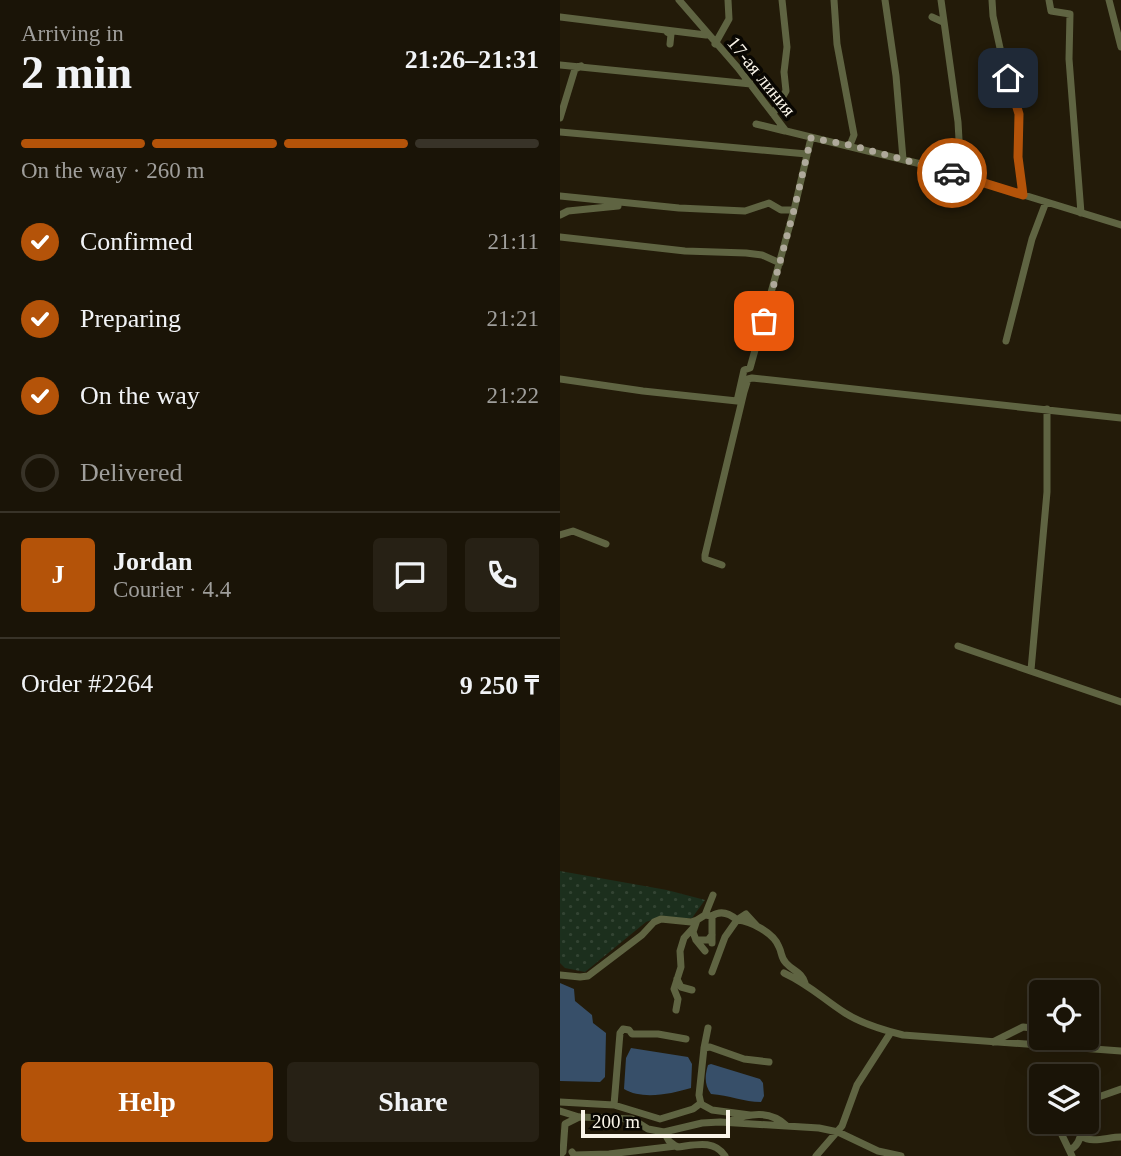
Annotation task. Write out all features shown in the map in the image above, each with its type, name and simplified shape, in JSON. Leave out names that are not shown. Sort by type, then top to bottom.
[{"type":"street","name":"17-ая линия","points":[[679,0],[751,84],[786,131],[961,175],[1121,225]]},
{"type":"street","points":[[715,44],[729,19],[728,0]]},
{"type":"street","points":[[773,114],[786,91],[784,72],[787,47],[782,0]]},
{"type":"street","points":[[834,0],[837,44],[853,135],[850,145]]},
{"type":"street","points":[[886,0],[897,76],[903,159]]},
{"type":"street","points":[[941,0],[958,122],[961,175]]},
{"type":"street","points":[[992,0],[1009,87],[1019,114],[1018,157],[1023,195]]},
{"type":"street","points":[[1049,0],[1051,11],[1070,14],[1069,59],[1081,213]]},
{"type":"street","points":[[1109,0],[1121,47]]},
{"type":"street","points":[[932,17],[943,22]]},
{"type":"street","points":[[560,18],[707,35]]},
{"type":"street","points":[[659,30],[671,33],[670,44]]},
{"type":"street","points":[[560,65],[582,65],[751,84]]},
{"type":"street","points":[[560,118],[575,69],[582,65]]},
{"type":"street","points":[[756,124],[786,131]]},
{"type":"street","points":[[560,132],[807,154]]},
{"type":"street","points":[[675,143],[682,136]]},
{"type":"street","points":[[560,379],[737,401],[744,370],[750,368],[780,263],[811,138]]},
{"type":"street","points":[[560,196],[629,204],[745,211],[769,203],[781,210],[794,210]]},
{"type":"street","points":[[1006,341],[1032,239],[1046,202]]},
{"type":"street","points":[[560,215],[568,211],[629,204]]},
{"type":"street","points":[[560,237],[685,251],[754,254],[767,256],[780,263]]},
{"type":"street","points":[[722,565],[705,559],[705,555],[744,392],[748,380],[752,377],[1121,418]]},
{"type":"street","points":[[1031,670],[1047,492],[1047,409]]},
{"type":"street","points":[[561,534],[573,531],[606,544]]},
{"type":"street","points":[[958,646],[1121,702]]},
{"type":"street","points":[[696,940],[713,895]]},
{"type":"street","points":[[745,911],[756,912]]},
{"type":"street","points":[[712,972],[725,937],[745,911]]},
{"type":"street","points":[[745,911],[779,945],[783,961],[845,1014],[868,1025],[891,1032],[936,1039],[1029,1044]]},
{"type":"street","points":[[560,975],[588,976],[661,919],[691,922],[723,912],[758,926]]},
{"type":"street","points":[[676,1010],[678,999],[674,993],[681,967],[680,951],[686,935],[703,918]]},
{"type":"street","points":[[696,940],[712,939],[703,918]]},
{"type":"street","points":[[686,935],[696,940],[705,951]]},
{"type":"street","points":[[784,973],[804,979]]},
{"type":"street","points":[[677,983],[692,990]]},
{"type":"street","points":[[992,1042],[1023,1027],[1029,1028]]},
{"type":"street","points":[[708,1028],[699,1095],[701,1103],[712,1110],[761,1114],[782,1121],[787,1126]]},
{"type":"street","points":[[614,1105],[620,1033],[623,1029],[632,1034],[658,1034],[686,1039]]},
{"type":"street","points":[[816,1156],[838,1132],[858,1085],[891,1032]]},
{"type":"street","points":[[704,1048],[710,1047],[744,1059],[769,1062]]},
{"type":"street","points":[[1099,1049],[1121,1051]]},
{"type":"street","points":[[1099,1097],[1121,1089]]},
{"type":"street","points":[[560,1102],[614,1105],[660,1119],[694,1109],[701,1103]]},
{"type":"street","points":[[560,1111],[579,1116],[632,1119],[648,1129],[664,1132],[702,1123],[727,1123],[838,1132],[878,1151],[901,1156]]},
{"type":"street","points":[[727,1123],[750,1115]]},
{"type":"street","points":[[560,1155],[563,1152],[565,1124],[579,1116]]},
{"type":"street","points":[[664,1132],[668,1141],[676,1146]]},
{"type":"street","points":[[1062,1134],[1071,1153],[1081,1136],[1096,1140],[1121,1138]]},
{"type":"street","points":[[572,1152],[574,1155],[600,1155],[708,1143],[726,1156]]},
{"type":"green space","points":[[560,871],[667,890],[705,900],[692,918],[657,918],[646,922],[585,972],[565,968],[560,963]]},
{"type":"water","points":[[560,983],[574,989],[575,1001],[592,1015],[593,1023],[606,1033],[605,1077],[600,1082],[560,1081]]},
{"type":"water","points":[[631,1048],[688,1057],[692,1064],[691,1088],[648,1095],[624,1089],[626,1058]]},
{"type":"water","points":[[711,1064],[760,1079],[764,1096],[761,1102],[711,1094],[707,1087],[706,1072]]},
{"type":"way so far","points":[[764,321],[811,138],[850,145],[952,173]]},
{"type":"route","points":[[952,173],[1023,195],[1018,157],[1019,114],[1008,78]]}]
